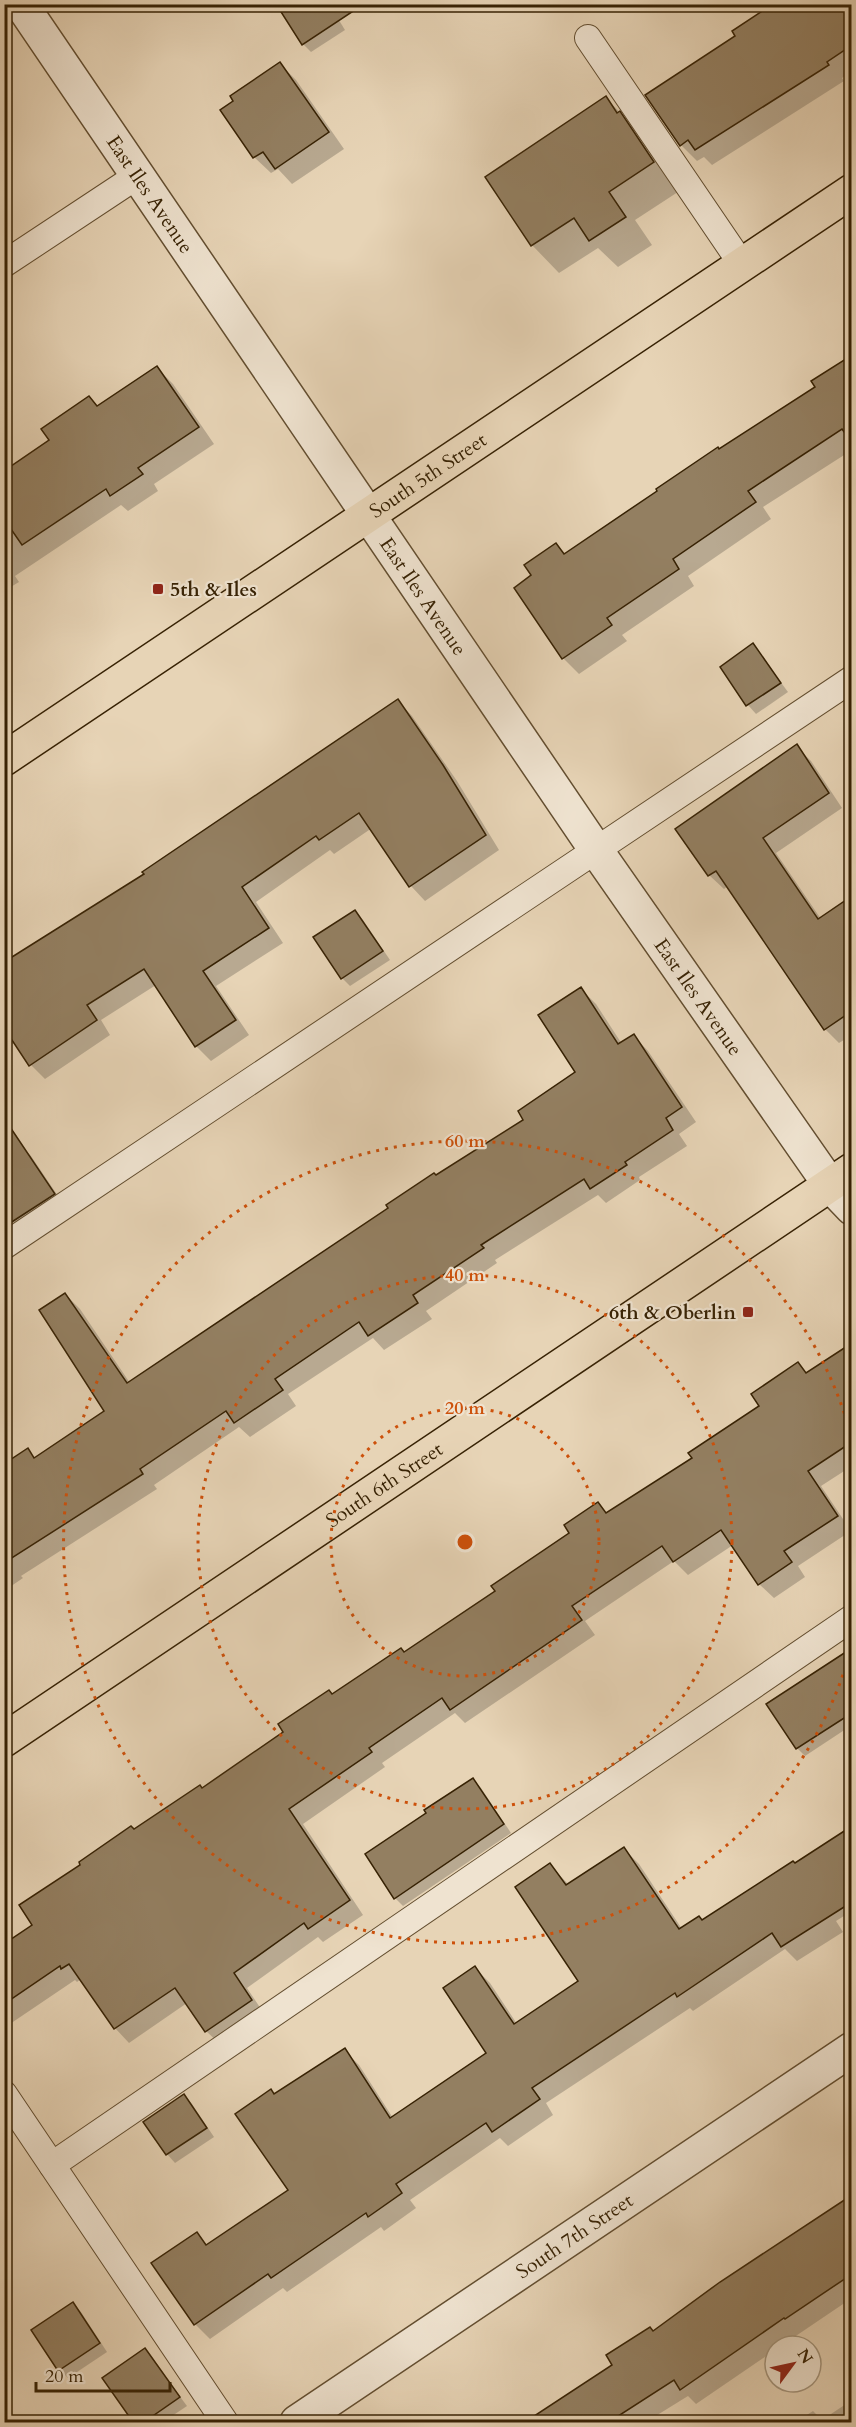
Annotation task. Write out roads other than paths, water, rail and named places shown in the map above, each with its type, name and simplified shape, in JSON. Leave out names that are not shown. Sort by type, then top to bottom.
[{"type":"main road","name":"South 5th Street","points":[[4,759],[852,191]]},
{"type":"main road","name":"South 6th Street","points":[[4,1740],[841,1177]]},
{"type":"street","name":"East Iles Avenue","points":[[21,4],[596,850],[841,1177],[852,1208]]},
{"type":"street","name":"South 7th Street","points":[[297,2422],[852,2049]]},
{"type":"lane","points":[[588,38],[742,266]]},
{"type":"lane","points":[[4,264],[137,176]]},
{"type":"lane","points":[[4,1246],[852,679]]},
{"type":"lane","points":[[52,2165],[852,1618]]},
{"type":"lane","points":[[4,2094],[225,2422]]},
{"type":"place","name":"5th & Iles","points":[[158,589]]},
{"type":"place","name":"6th & Oberlin","points":[[748,1312]]}]
